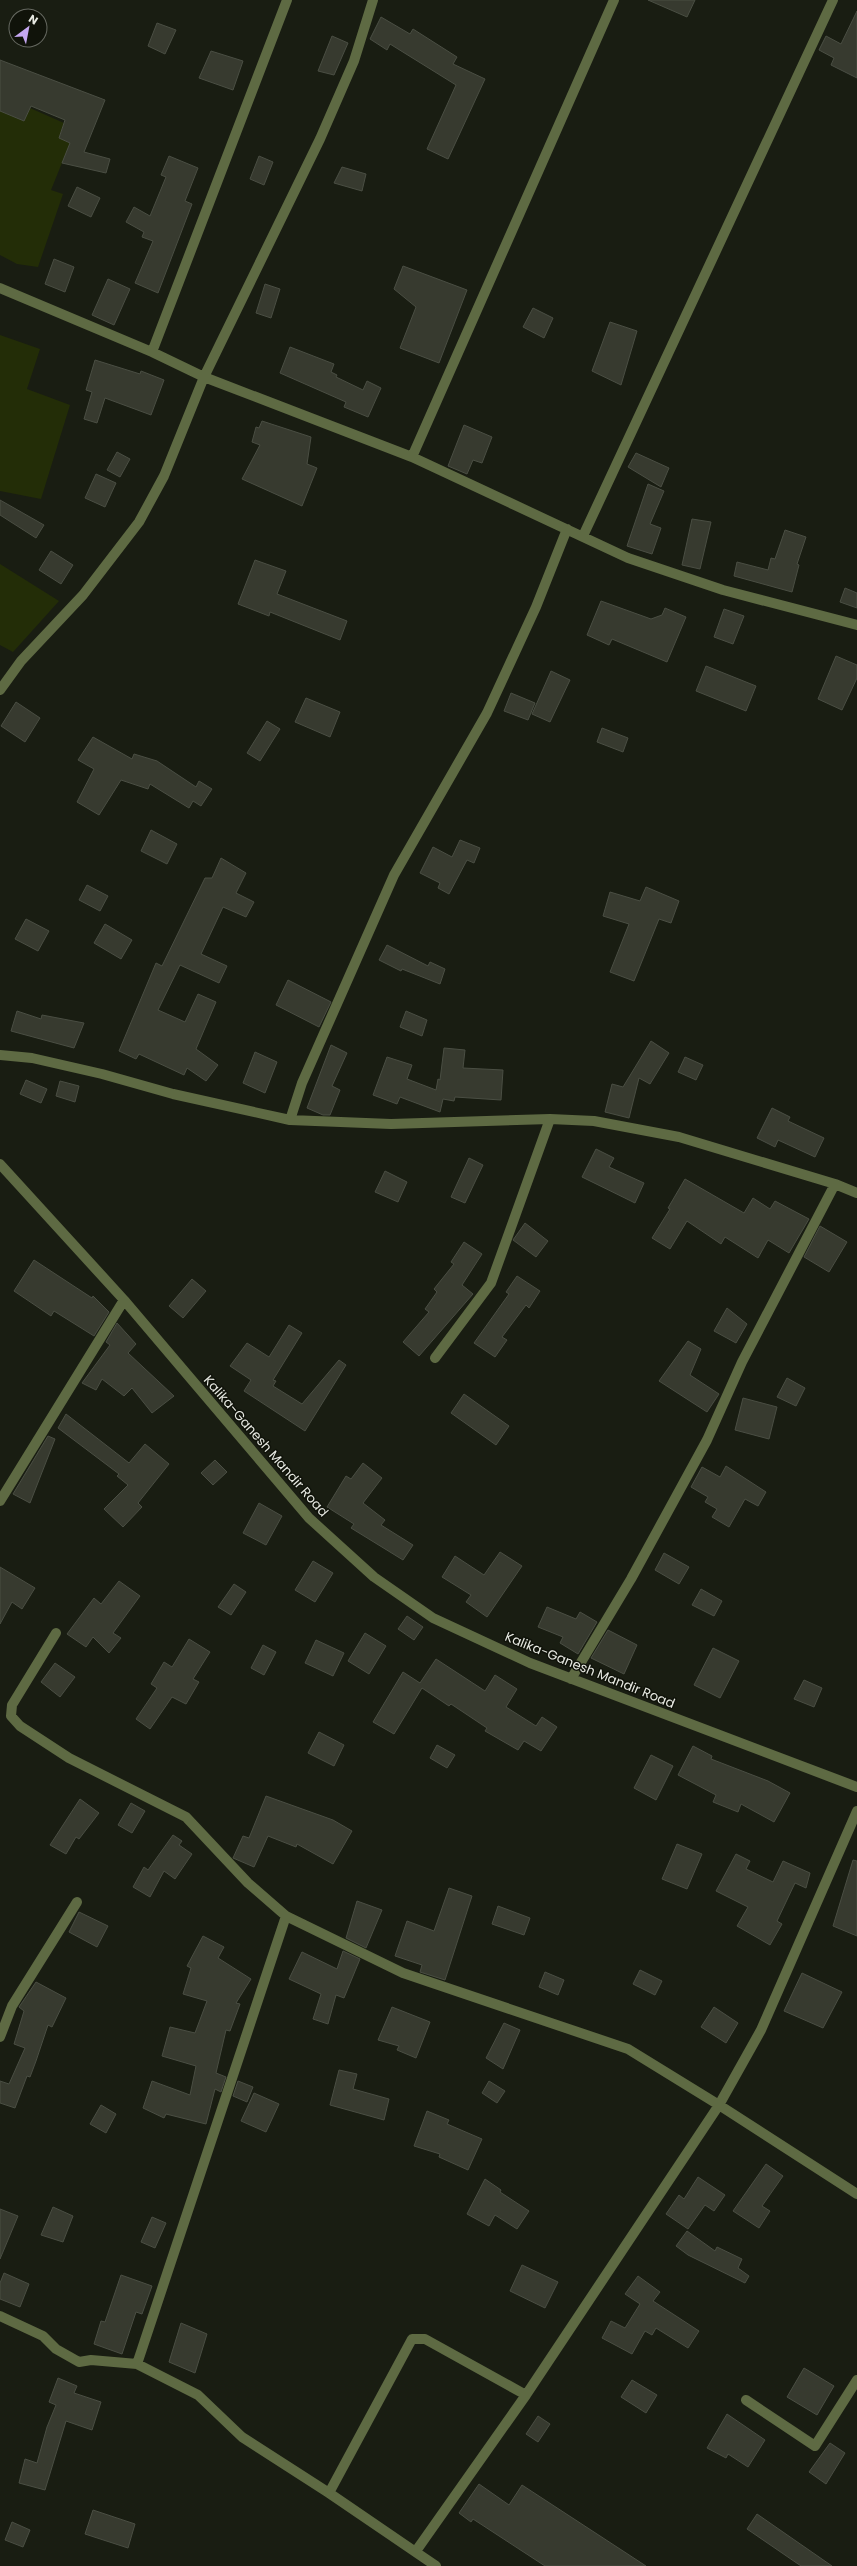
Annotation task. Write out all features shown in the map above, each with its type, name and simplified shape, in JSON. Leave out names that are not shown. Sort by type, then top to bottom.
[{"type":"street","points":[[152,352],[286,0]]},
{"type":"street","points":[[0,690],[21,661],[83,595],[139,522],[164,476],[204,376],[320,139],[354,62],[373,0]]},
{"type":"street","points":[[412,457],[614,0]]},
{"type":"street","points":[[583,536],[833,0]]},
{"type":"street","points":[[0,288],[152,352],[204,376],[412,457],[628,558],[724,590],[857,625]]},
{"type":"street","points":[[290,1120],[302,1083],[394,875],[487,713],[536,607],[567,529]]},
{"type":"street","points":[[0,1055],[32,1058],[102,1074],[173,1094],[290,1120],[391,1124],[550,1119],[594,1121],[679,1137],[835,1184],[857,1193]]},
{"type":"street","points":[[435,1358],[497,1273],[503,1246],[550,1119]]},
{"type":"street","name":"Kalika-Ganesh Mandir Road","points":[[2,1170],[124,1300],[309,1518],[374,1577],[433,1618],[530,1663],[857,1787]]},
{"type":"street","points":[[571,1678],[631,1580],[707,1440],[742,1362],[835,1184]]},
{"type":"street","points":[[0,1501],[124,1300]]},
{"type":"street","points":[[56,1633],[12,1705],[11,1716],[20,1726],[69,1758],[186,1817],[248,1883],[286,1916],[403,1974],[628,2049],[719,2105],[857,2194]]},
{"type":"street","points":[[416,2551],[526,2395],[719,2105],[761,2030],[857,1811]]},
{"type":"street","points":[[0,2037],[12,2006],[77,1902]]},
{"type":"street","points":[[137,2364],[286,1916]]},
{"type":"street","points":[[0,2316],[43,2336],[56,2349],[79,2362],[91,2360],[137,2364],[198,2395],[242,2437],[416,2551],[436,2566]]},
{"type":"street","points":[[329,2494],[412,2339],[425,2339],[526,2395]]},
{"type":"street","points":[[746,2400],[815,2446],[857,2380]]},
{"type":"green space","points":[[30,108],[64,123],[59,138],[70,143],[51,190],[63,194],[38,267],[17,264],[0,255],[0,111],[24,121]]},
{"type":"green space","points":[[0,335],[40,349],[27,389],[70,405],[41,499],[0,491]]},
{"type":"green space","points":[[0,564],[59,601],[13,652],[0,645]]},
{"type":"building","points":[[648,0],[695,0],[687,17]]},
{"type":"building","points":[[857,11],[857,78],[831,65],[834,58],[819,50],[826,36],[841,44]]},
{"type":"building","points":[[381,17],[410,34],[413,29],[457,57],[453,64],[485,79],[448,159],[427,149],[456,85],[390,44],[387,50],[370,39]]},
{"type":"building","points":[[157,23],[176,30],[165,54],[148,46]]},
{"type":"building","points":[[332,36],[348,43],[334,75],[318,71]]},
{"type":"building","points":[[211,51],[243,61],[233,90],[199,78]]},
{"type":"building","points":[[0,60],[105,100],[84,152],[110,159],[106,173],[62,163],[70,143],[59,138],[65,120],[31,106],[24,121],[0,111]]},
{"type":"building","points":[[169,156],[198,168],[185,201],[192,204],[158,293],[135,283],[153,241],[142,237],[144,232],[126,222],[134,207],[150,216],[166,177],[161,175]]},
{"type":"building","points":[[259,156],[273,162],[264,185],[250,179]]},
{"type":"building","points":[[342,167],[366,174],[362,191],[334,183]]},
{"type":"building","points":[[77,187],[100,198],[91,217],[68,206]]},
{"type":"building","points":[[54,259],[74,267],[65,292],[45,284]]},
{"type":"building","points":[[403,266],[467,290],[439,363],[400,348],[416,307],[394,289]]},
{"type":"building","points":[[108,279],[130,289],[114,325],[92,315]]},
{"type":"building","points":[[265,284],[280,289],[271,318],[256,313]]},
{"type":"building","points":[[533,308],[553,318],[544,338],[523,327]]},
{"type":"building","points":[[610,322],[637,331],[621,385],[592,371]]},
{"type":"building","points":[[290,347],[334,364],[331,372],[337,375],[336,377],[363,390],[367,381],[381,388],[368,417],[344,407],[346,402],[280,373]]},
{"type":"building","points":[[95,360],[140,374],[141,371],[164,380],[151,415],[105,398],[97,423],[84,419],[92,392],[86,390]]},
{"type":"building","points":[[262,421],[311,437],[307,464],[317,468],[302,506],[242,479],[260,445],[252,442],[256,427],[259,428]]},
{"type":"building","points":[[464,425],[492,437],[482,463],[473,460],[467,474],[448,466]]},
{"type":"building","points":[[117,452],[130,459],[120,477],[107,470]]},
{"type":"building","points":[[636,453],[669,468],[661,487],[628,467]]},
{"type":"building","points":[[96,474],[116,483],[105,507],[85,498]]},
{"type":"building","points":[[648,484],[664,491],[650,524],[661,528],[652,554],[627,546]]},
{"type":"building","points":[[0,500],[44,525],[36,538],[0,515]]},
{"type":"building","points":[[692,519],[711,522],[700,569],[682,565]]},
{"type":"building","points":[[785,530],[806,537],[797,564],[799,565],[792,592],[734,576],[737,562],[768,570],[771,558],[775,559]]},
{"type":"building","points":[[51,551],[73,565],[61,584],[39,570]]},
{"type":"building","points":[[255,560],[286,571],[277,594],[347,621],[340,640],[270,612],[269,616],[238,604]]},
{"type":"building","points":[[845,588],[857,593],[857,608],[840,602]]},
{"type":"building","points":[[601,601],[651,619],[662,615],[665,608],[686,617],[667,662],[612,639],[609,645],[587,635]]},
{"type":"building","points":[[724,609],[744,616],[733,644],[714,637]]},
{"type":"building","points":[[836,656],[857,665],[857,678],[842,710],[818,699]]},
{"type":"building","points":[[706,666],[756,686],[746,711],[696,691]]},
{"type":"building","points":[[551,671],[570,680],[550,722],[532,714]]},
{"type":"building","points":[[511,693],[535,703],[528,720],[504,711]]},
{"type":"building","points":[[306,698],[340,712],[330,737],[295,722]]},
{"type":"building","points":[[16,702],[40,718],[25,742],[1,726]]},
{"type":"building","points":[[267,721],[280,729],[260,761],[247,753]]},
{"type":"building","points":[[602,728],[628,738],[623,752],[597,742]]},
{"type":"building","points":[[93,737],[132,759],[134,754],[157,761],[196,787],[199,781],[212,789],[201,806],[193,801],[189,808],[150,784],[148,789],[121,780],[99,815],[77,802],[94,769],[78,760]]},
{"type":"building","points":[[151,830],[177,844],[167,864],[141,851]]},
{"type":"building","points":[[460,840],[480,848],[474,863],[467,860],[449,894],[438,888],[440,883],[420,873],[433,847],[452,857]]},
{"type":"building","points":[[221,858],[246,873],[236,893],[254,902],[246,917],[223,907],[201,954],[227,966],[219,983],[180,965],[158,1010],[185,1022],[198,994],[216,1002],[196,1049],[218,1065],[206,1081],[187,1068],[184,1075],[139,1054],[136,1059],[119,1051],[156,963],[162,966],[205,878],[212,878]]},
{"type":"building","points":[[87,885],[108,896],[100,911],[79,900]]},
{"type":"building","points":[[646,887],[679,901],[671,923],[659,919],[634,981],[610,972],[629,924],[603,916],[610,892],[640,901]]},
{"type":"building","points":[[26,919],[49,931],[38,951],[15,939]]},
{"type":"building","points":[[105,924],[132,940],[121,959],[94,943]]},
{"type":"building","points":[[387,945],[428,966],[430,962],[445,969],[440,984],[402,969],[401,971],[379,960]]},
{"type":"building","points":[[288,980],[331,1002],[319,1027],[276,1005]]},
{"type":"building","points":[[17,1011],[41,1019],[42,1015],[84,1023],[74,1048],[11,1031]]},
{"type":"building","points":[[406,1011],[427,1020],[422,1036],[400,1027]]},
{"type":"building","points":[[651,1041],[669,1053],[650,1084],[639,1078],[629,1118],[605,1112],[612,1084],[623,1087]]},
{"type":"building","points":[[331,1045],[347,1053],[332,1086],[340,1090],[330,1115],[323,1115],[307,1108]]},
{"type":"building","points":[[444,1048],[465,1050],[463,1068],[503,1070],[501,1100],[455,1097],[454,1101],[443,1099],[440,1112],[400,1097],[397,1104],[373,1095],[387,1057],[412,1065],[407,1079],[436,1090],[438,1079],[440,1080]]},
{"type":"building","points":[[255,1052],[277,1062],[265,1093],[243,1083]]},
{"type":"building","points":[[685,1057],[703,1065],[696,1080],[678,1072]]},
{"type":"building","points":[[26,1080],[47,1089],[41,1103],[20,1094]]},
{"type":"building","points":[[60,1081],[79,1086],[75,1102],[56,1096]]},
{"type":"building","points":[[772,1108],[790,1117],[788,1121],[824,1138],[815,1157],[778,1140],[775,1147],[757,1138]]},
{"type":"building","points":[[596,1149],[614,1158],[609,1167],[644,1183],[635,1203],[582,1177]]},
{"type":"building","points":[[469,1158],[483,1165],[465,1203],[451,1197]]},
{"type":"building","points":[[385,1171],[407,1182],[398,1202],[375,1192]]},
{"type":"building","points":[[685,1179],[744,1213],[753,1198],[770,1209],[775,1201],[809,1219],[789,1253],[768,1240],[758,1258],[725,1237],[721,1244],[687,1221],[670,1249],[652,1238],[670,1209],[668,1208]]},
{"type":"building","points":[[525,1223],[548,1241],[536,1257],[513,1240]]},
{"type":"building","points":[[820,1226],[847,1242],[829,1272],[804,1257]]},
{"type":"building","points":[[464,1242],[482,1254],[462,1285],[473,1294],[419,1356],[403,1342],[429,1312],[425,1309],[437,1292],[434,1289],[454,1264],[451,1262]]},
{"type":"building","points":[[34,1260],[92,1298],[93,1296],[109,1312],[94,1336],[54,1311],[51,1316],[14,1291]]},
{"type":"building","points":[[517,1276],[540,1291],[529,1308],[526,1305],[502,1337],[507,1340],[495,1357],[474,1343],[509,1294],[506,1292]]},
{"type":"building","points":[[192,1279],[206,1291],[183,1318],[169,1306]]},
{"type":"building","points":[[727,1308],[747,1324],[736,1343],[714,1331]]},
{"type":"building","points":[[117,1323],[136,1344],[128,1353],[174,1396],[152,1413],[132,1388],[124,1396],[102,1379],[96,1390],[82,1383],[110,1345],[106,1342]]},
{"type":"building","points":[[289,1325],[302,1333],[273,1380],[276,1381],[273,1386],[302,1404],[339,1360],[346,1365],[305,1431],[244,1391],[251,1380],[230,1366],[247,1343],[269,1357]]},
{"type":"building","points":[[688,1341],[701,1349],[690,1375],[719,1394],[707,1412],[659,1381]]},
{"type":"building","points":[[787,1378],[805,1388],[796,1406],[777,1397]]},
{"type":"building","points":[[464,1394],[509,1426],[496,1445],[451,1413]]},
{"type":"building","points":[[743,1398],[777,1407],[769,1439],[735,1430]]},
{"type":"building","points":[[66,1414],[129,1463],[145,1444],[169,1464],[138,1503],[142,1507],[123,1527],[104,1509],[128,1485],[117,1476],[119,1474],[58,1428]]},
{"type":"building","points":[[48,1436],[55,1439],[30,1503],[13,1494]]},
{"type":"building","points":[[215,1460],[227,1472],[213,1485],[201,1473]]},
{"type":"building","points":[[363,1463],[382,1478],[363,1503],[385,1520],[381,1525],[413,1545],[403,1560],[351,1528],[354,1524],[327,1507],[346,1476],[351,1479]]},
{"type":"building","points":[[726,1466],[766,1492],[758,1506],[745,1499],[729,1527],[712,1517],[717,1509],[705,1502],[708,1497],[691,1487],[702,1467],[720,1477]]},
{"type":"building","points":[[259,1503],[282,1516],[266,1545],[243,1533]]},
{"type":"building","points":[[500,1552],[522,1566],[487,1617],[466,1602],[471,1595],[442,1577],[455,1556],[484,1575]]},
{"type":"building","points":[[664,1553],[689,1567],[679,1584],[655,1570]]},
{"type":"building","points":[[313,1561],[333,1573],[315,1602],[295,1590]]},
{"type":"building","points":[[0,1567],[35,1588],[22,1609],[12,1602],[0,1624]]},
{"type":"building","points":[[119,1581],[140,1596],[113,1633],[121,1638],[109,1653],[93,1637],[86,1647],[67,1634],[94,1598],[101,1604]]},
{"type":"building","points":[[234,1584],[246,1592],[231,1615],[218,1607]]},
{"type":"building","points":[[701,1589],[722,1601],[714,1616],[692,1605]]},
{"type":"building","points":[[547,1607],[576,1619],[580,1612],[597,1622],[578,1654],[560,1643],[563,1637],[538,1627]]},
{"type":"building","points":[[407,1616],[423,1627],[414,1640],[398,1629]]},
{"type":"building","points":[[608,1630],[637,1645],[624,1674],[591,1658]]},
{"type":"building","points":[[365,1633],[386,1646],[369,1674],[348,1661]]},
{"type":"building","points":[[189,1639],[210,1652],[193,1679],[199,1682],[186,1704],[172,1697],[150,1729],[136,1719],[157,1688],[151,1684],[164,1662],[172,1667]]},
{"type":"building","points":[[316,1640],[344,1653],[333,1676],[305,1663]]},
{"type":"building","points":[[263,1645],[276,1652],[264,1675],[251,1668]]},
{"type":"building","points":[[713,1648],[739,1661],[720,1698],[694,1685]]},
{"type":"building","points":[[436,1659],[485,1691],[495,1675],[517,1689],[506,1707],[536,1726],[542,1717],[557,1727],[541,1751],[524,1741],[518,1750],[485,1731],[487,1728],[451,1704],[449,1706],[422,1688],[394,1734],[373,1722],[403,1672],[420,1683]]},
{"type":"building","points":[[55,1663],[75,1677],[60,1697],[41,1682]]},
{"type":"building","points":[[804,1680],[822,1688],[814,1707],[794,1699]]},
{"type":"building","points":[[319,1732],[344,1745],[334,1766],[308,1753]]},
{"type":"building","points":[[437,1745],[455,1755],[447,1768],[430,1758]]},
{"type":"building","points":[[693,1746],[712,1756],[711,1759],[768,1781],[790,1793],[774,1822],[741,1804],[738,1812],[713,1802],[716,1795],[678,1775]]},
{"type":"building","points":[[651,1755],[673,1766],[656,1800],[634,1788]]},
{"type":"building","points":[[266,1796],[333,1820],[352,1831],[333,1864],[297,1844],[296,1847],[268,1836],[254,1867],[233,1858],[243,1836],[249,1838]]},
{"type":"building","points":[[80,1799],[99,1813],[79,1839],[76,1837],[66,1854],[50,1845]]},
{"type":"building","points":[[131,1803],[145,1811],[132,1833],[118,1825]]},
{"type":"building","points":[[173,1835],[182,1841],[179,1845],[192,1854],[175,1879],[164,1871],[150,1897],[133,1887],[144,1867],[148,1870]]},
{"type":"building","points":[[677,1844],[702,1854],[687,1889],[662,1879]]},
{"type":"building","points":[[736,1854],[750,1861],[746,1869],[773,1882],[783,1861],[810,1873],[806,1888],[795,1883],[777,1921],[782,1924],[770,1945],[737,1926],[748,1907],[716,1891]]},
{"type":"building","points":[[853,1860],[857,1861],[857,1936],[833,1926]]},
{"type":"building","points":[[449,1888],[472,1896],[445,1980],[420,1972],[422,1965],[395,1956],[407,1921],[434,1931]]},
{"type":"building","points":[[357,1901],[382,1910],[366,1948],[346,1938]]},
{"type":"building","points":[[498,1906],[530,1918],[524,1935],[492,1924]]},
{"type":"building","points":[[79,1912],[108,1926],[97,1947],[69,1932]]},
{"type":"building","points":[[203,1936],[224,1947],[218,1958],[251,1979],[236,2003],[240,2004],[230,2031],[226,2030],[216,2073],[226,2077],[221,2092],[215,2089],[206,2124],[166,2114],[164,2118],[143,2108],[152,2081],[190,2095],[196,2066],[162,2056],[170,2027],[195,2033],[207,2001],[183,1994],[191,1968],[187,1966]]},
{"type":"building","points":[[343,1951],[360,1959],[344,1998],[336,1995],[328,2024],[313,2019],[321,1994],[289,1979],[302,1952],[337,1969]]},
{"type":"building","points":[[640,1970],[662,1981],[655,1995],[633,1984]]},
{"type":"building","points":[[545,1972],[564,1980],[558,1995],[539,1987]]},
{"type":"building","points":[[802,1973],[842,1992],[823,2028],[784,2011]]},
{"type":"building","points":[[36,1982],[66,1998],[52,2027],[48,2025],[30,2077],[27,2076],[15,2108],[0,2103],[0,2081],[9,2084],[25,2048],[14,2044],[24,2011],[19,2007]]},
{"type":"building","points":[[392,2007],[430,2022],[416,2058],[397,2050],[399,2046],[378,2040]]},
{"type":"building","points":[[714,2007],[738,2023],[726,2043],[701,2027]]},
{"type":"building","points":[[504,2023],[520,2030],[503,2069],[486,2058]]},
{"type":"building","points":[[339,2070],[357,2074],[353,2089],[389,2099],[384,2120],[330,2105]]},
{"type":"building","points":[[238,2081],[253,2087],[247,2102],[233,2096]]},
{"type":"building","points":[[489,2081],[505,2091],[497,2103],[482,2093]]},
{"type":"building","points":[[254,2093],[279,2104],[266,2132],[241,2121]]},
{"type":"building","points":[[101,2105],[116,2114],[106,2133],[90,2124]]},
{"type":"building","points":[[427,2111],[449,2120],[447,2124],[482,2139],[468,2170],[439,2157],[440,2154],[414,2146]]},
{"type":"building","points":[[766,2164],[783,2176],[762,2206],[770,2211],[759,2228],[733,2211]]},
{"type":"building","points":[[698,2177],[725,2195],[714,2211],[705,2205],[688,2229],[666,2214],[679,2195],[684,2199]]},
{"type":"building","points":[[485,2179],[501,2190],[500,2192],[529,2211],[517,2229],[495,2215],[489,2226],[467,2214]]},
{"type":"building","points":[[53,2207],[73,2216],[63,2242],[41,2235]]},
{"type":"building","points":[[0,2209],[18,2216],[0,2259]]},
{"type":"building","points":[[152,2217],[166,2223],[155,2248],[141,2242]]},
{"type":"building","points":[[687,2231],[715,2251],[717,2247],[742,2259],[738,2268],[749,2276],[745,2283],[688,2255],[676,2246]]},
{"type":"building","points":[[522,2265],[558,2282],[545,2308],[510,2291]]},
{"type":"building","points":[[4,2273],[29,2284],[20,2307],[0,2299],[0,2283]]},
{"type":"building","points":[[121,2275],[152,2286],[142,2314],[136,2312],[122,2354],[94,2344],[101,2321],[105,2322]]},
{"type":"building","points":[[638,2276],[660,2292],[653,2301],[699,2331],[688,2348],[656,2328],[652,2335],[645,2331],[632,2354],[602,2338],[611,2321],[625,2328],[640,2304],[625,2294]]},
{"type":"building","points":[[181,2323],[207,2334],[195,2373],[169,2362]]},
{"type":"building","points":[[804,2368],[834,2386],[817,2415],[787,2397]]},
{"type":"building","points":[[58,2378],[77,2386],[74,2393],[101,2402],[92,2430],[66,2421],[45,2490],[19,2483],[25,2459],[37,2463],[47,2427],[56,2405],[49,2402]]},
{"type":"building","points":[[632,2380],[657,2395],[646,2413],[621,2397]]},
{"type":"building","points":[[727,2414],[765,2440],[748,2467],[728,2454],[726,2458],[707,2448]]},
{"type":"building","points":[[538,2416],[550,2424],[538,2442],[526,2434]]},
{"type":"building","points":[[830,2443],[845,2453],[826,2484],[809,2472]]},
{"type":"building","points":[[479,2484],[509,2505],[522,2485],[646,2566],[545,2566],[473,2519],[471,2522],[459,2513]]},
{"type":"building","points":[[93,2510],[135,2524],[128,2548],[85,2534]]},
{"type":"building","points":[[757,2514],[832,2566],[801,2566],[747,2529]]},
{"type":"building","points":[[12,2522],[30,2530],[23,2547],[5,2540]]}]
